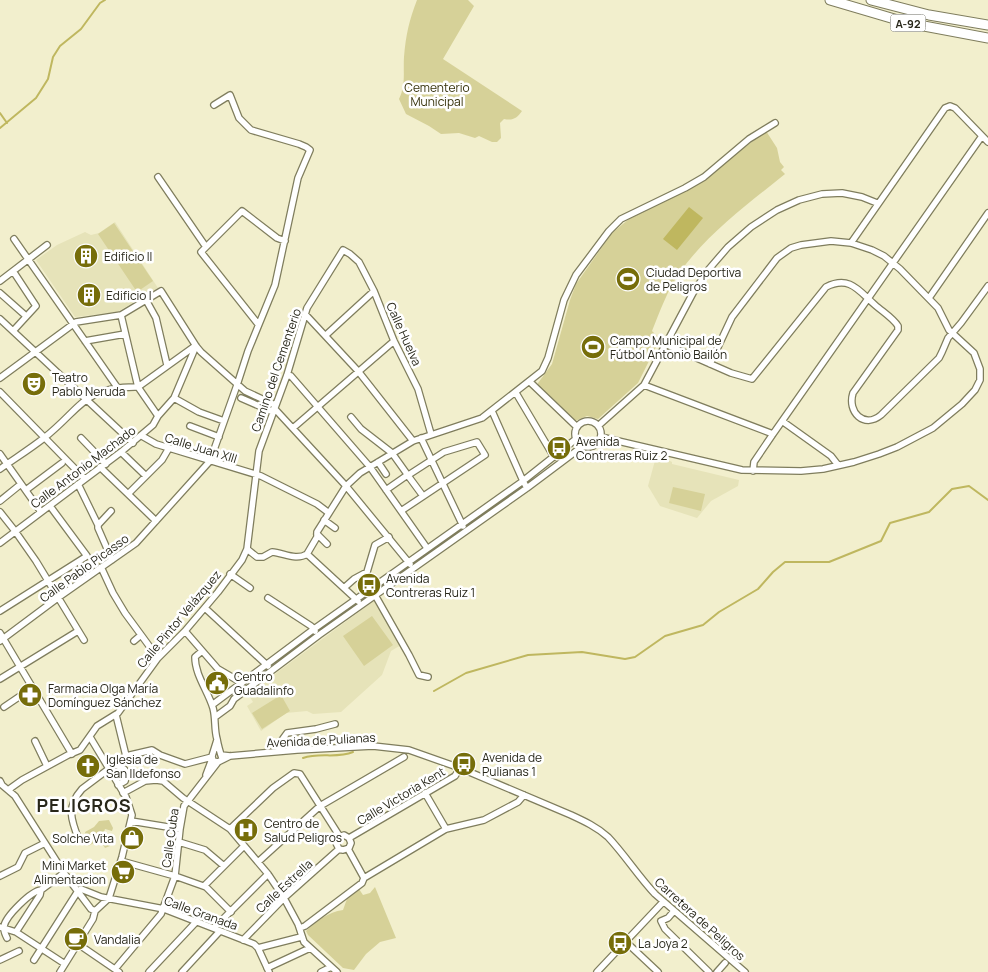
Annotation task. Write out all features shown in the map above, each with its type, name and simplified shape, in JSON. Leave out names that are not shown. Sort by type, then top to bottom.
[{"type":"highway","name":"A-92","points":[[830,0],[908,23],[988,38]]},
{"type":"highway","name":"A-92","points":[[871,0],[929,15],[988,26]]},
{"type":"street","points":[[210,461],[258,324],[275,285],[298,178],[310,150],[299,144],[251,130],[239,118],[230,95],[214,105]]},
{"type":"street","points":[[851,243],[877,203],[945,108],[950,106],[955,108],[988,142]]},
{"type":"street","points":[[247,549],[257,558],[272,552],[302,557],[307,554],[328,513],[346,486],[360,473],[413,441],[472,422],[492,411],[530,382],[542,371],[548,358],[564,300],[576,275],[609,231],[621,219],[704,177],[749,139],[775,123]]},
{"type":"street","points":[[753,471],[754,462],[773,434],[982,136]]},
{"type":"street","points":[[158,177],[206,247]]},
{"type":"street","points":[[598,426],[644,385],[693,294],[709,269],[728,247],[751,227],[770,214],[799,200],[822,194],[842,193],[862,197],[877,203]]},
{"type":"street","points":[[258,324],[201,252],[242,212],[277,238],[285,241]]},
{"type":"street","points":[[929,298],[988,213]]},
{"type":"street","points":[[14,239],[116,387]]},
{"type":"street","points":[[601,437],[753,471],[800,471],[838,465],[879,454],[914,438],[933,428],[949,415],[975,390],[980,380],[977,360],[968,346],[953,333],[938,308],[893,262],[872,250],[851,243],[831,241],[791,248],[777,258],[732,317],[710,364]]},
{"type":"street","points":[[0,281],[47,245]]},
{"type":"street","name":"Calle Huelva","points":[[343,250],[359,262],[374,291],[394,341],[418,388],[431,434]]},
{"type":"street","name":"Camino del Cementerio","points":[[255,475],[258,452],[287,375],[307,308],[343,250]]},
{"type":"street","points":[[13,271],[36,306],[13,331]]},
{"type":"street","points":[[665,344],[749,380],[752,379],[826,287],[840,282],[846,283],[854,286],[896,322],[898,326],[898,330],[854,393],[851,403],[853,412],[863,420],[873,420],[881,415],[939,358],[948,338],[988,286]]},
{"type":"street","points":[[0,378],[76,322],[121,315],[161,291],[196,346],[245,391],[274,408],[346,486],[413,568]]},
{"type":"street","points":[[326,335],[374,291]]},
{"type":"street","points":[[0,292],[26,316]]},
{"type":"street","points":[[146,300],[156,318],[167,365]]},
{"type":"street","points":[[305,314],[358,371],[413,441]]},
{"type":"street","points":[[121,315],[138,387],[158,416]]},
{"type":"street","points":[[0,319],[133,443]]},
{"type":"street","points":[[86,341],[125,334]]},
{"type":"street","points":[[293,428],[394,341]]},
{"type":"street","points":[[0,470],[45,438],[85,399],[116,387],[138,387],[196,346]]},
{"type":"street","name":"Calle Antonio Machado","points":[[0,543],[133,443],[153,425],[158,416],[174,398],[196,346]]},
{"type":"street","points":[[287,375],[291,376],[370,467],[426,548]]},
{"type":"street","points":[[530,382],[578,427]]},
{"type":"street","points":[[644,385],[773,434]]},
{"type":"street","points":[[0,392],[85,479]]},
{"type":"street","points":[[516,393],[554,457]]},
{"type":"street","points":[[174,398],[224,422]]},
{"type":"street","points":[[241,398],[274,408]]},
{"type":"street","points":[[492,411],[523,481],[528,488]]},
{"type":"street","points":[[351,417],[361,429],[392,453],[423,496]]},
{"type":"street","points":[[215,717],[230,706],[234,699],[319,635],[528,488],[583,446],[593,446],[601,437],[600,429],[588,421],[578,427],[576,432],[576,439],[583,446]]},
{"type":"street","points":[[782,421],[831,456],[838,465]]},
{"type":"street","points":[[190,426],[219,437]]},
{"type":"street","name":"Calle Juan XIII","points":[[142,436],[156,444],[255,475],[317,504],[328,513]]},
{"type":"street","points":[[82,438],[103,466],[156,522]]},
{"type":"street","points":[[421,438],[466,531]]},
{"type":"street","points":[[212,706],[314,629],[523,481],[576,439]]},
{"type":"street","points":[[386,490],[444,452],[477,442],[485,455],[401,511]]},
{"type":"street","points":[[128,494],[162,460],[169,448]]},
{"type":"street","points":[[121,452],[146,476]]},
{"type":"street","points":[[0,454],[41,512]]},
{"type":"street","name":"Calle Pablo Picasso","points":[[2,640],[136,543],[210,461]]},
{"type":"street","points":[[378,462],[386,474]]},
{"type":"street","points":[[26,490],[62,463]]},
{"type":"street","name":"Calle Pintor Velázquez","points":[[8,790],[47,766],[80,750],[98,726],[116,715],[158,658],[205,608],[242,560],[247,549],[255,475]]},
{"type":"street","points":[[0,501],[21,484]]},
{"type":"street","points":[[78,484],[98,524],[112,560]]},
{"type":"street","points":[[0,611],[87,556],[50,506]]},
{"type":"street","points":[[98,524],[111,511]]},
{"type":"street","points":[[0,512],[16,531],[59,597],[84,640]]},
{"type":"street","points":[[324,520],[335,528]]},
{"type":"street","points":[[317,534],[327,544]]},
{"type":"street","points":[[345,587],[354,579],[367,572],[375,545],[389,537]]},
{"type":"street","points":[[307,554],[345,587],[361,605]]},
{"type":"street","points":[[101,567],[125,613],[158,658]]},
{"type":"street","points":[[230,574],[250,588]]},
{"type":"street","points":[[375,595],[419,675],[428,677]]},
{"type":"street","points":[[268,598],[314,629],[319,635]]},
{"type":"street","points":[[205,608],[271,670]]},
{"type":"street","points":[[0,679],[78,631]]},
{"type":"street","points":[[185,631],[218,669],[242,683]]},
{"type":"street","points":[[0,633],[2,640],[72,754]]},
{"type":"street","points":[[134,641],[142,635]]},
{"type":"street","name":"Calle Cuba","points":[[164,909],[175,876],[184,806],[217,757],[215,717],[195,661],[196,655],[202,651]]},
{"type":"street","points":[[4,707],[32,688]]},
{"type":"street","points":[[116,715],[126,756]]},
{"type":"street","points":[[280,751],[279,744],[287,733],[335,724]]},
{"type":"street","points":[[2,928],[16,932],[41,949],[64,969],[93,919],[95,911],[109,898],[131,821],[130,809],[123,793],[90,737]]},
{"type":"street","points":[[35,741],[47,766]]},
{"type":"street","name":"Avenida de Pulianas","points":[[217,757],[280,751],[373,746],[391,747],[427,755],[524,795]]},
{"type":"street","points":[[79,840],[73,824],[72,803],[82,789],[126,756],[152,750],[185,764],[217,757]]},
{"type":"street","points":[[258,862],[320,806],[404,757]]},
{"type":"street","points":[[116,765],[127,773],[125,781],[118,785]]},
{"type":"street","name":"Calle Victoria Kent","points":[[349,838],[455,776],[460,768]]},
{"type":"street","points":[[230,829],[273,788],[297,772],[340,836]]},
{"type":"street","points":[[123,793],[145,780],[156,780],[166,783],[188,801],[230,829],[268,874],[284,898],[300,928],[301,937],[310,948],[337,972]]},
{"type":"street","points":[[1,784],[15,796],[64,873],[95,911]]},
{"type":"street","points":[[425,793],[446,829]]},
{"type":"street","points":[[300,928],[362,883],[364,878],[446,829],[484,820],[518,802],[524,795]]},
{"type":"street","name":"Carretera de Peligros","points":[[524,795],[587,822],[606,836],[621,852],[643,882],[745,972]]},
{"type":"street","points":[[131,821],[180,829]]},
{"type":"street","points":[[340,836],[344,835],[349,838],[351,844],[348,849]]},
{"type":"street","points":[[340,836],[336,843],[339,849],[348,849]]},
{"type":"street","points":[[179,842],[206,850],[224,866]]},
{"type":"street","points":[[0,876],[18,867],[25,853],[44,843]]},
{"type":"street","points":[[204,886],[244,846]]},
{"type":"street","name":"Calle Estrella","points":[[243,940],[284,898],[339,849]]},
{"type":"street","points":[[348,849],[364,878]]},
{"type":"street","points":[[121,861],[204,886],[231,912]]},
{"type":"street","points":[[2,928],[25,899],[64,873]]},
{"type":"street","points":[[182,972],[231,912],[268,874]]},
{"type":"street","name":"Calle Granada","points":[[78,891],[81,889],[109,898],[164,909],[254,944],[258,948]]},
{"type":"street","points":[[16,932],[40,895],[41,890]]},
{"type":"street","points":[[34,960],[78,891]]},
{"type":"street","points":[[601,971],[664,902]]},
{"type":"street","points":[[78,944],[117,971],[164,909]]},
{"type":"street","points":[[654,914],[656,919],[662,921],[668,918],[674,911]]},
{"type":"street","points":[[149,972],[197,921]]},
{"type":"street","points":[[662,921],[664,929],[709,972]]},
{"type":"street","points":[[2,928],[7,938]]},
{"type":"street","points":[[301,937],[258,948],[268,970],[310,948]]},
{"type":"street","points":[[626,942],[658,972]]},
{"type":"street","points":[[0,960],[19,951]]},
{"type":"street","points":[[717,972],[725,963]]},
{"type":"street","points":[[321,972],[331,967]]},
{"type":"shaded area","points":[[689,207],[703,218],[677,250],[663,239]]},
{"type":"shaded area","points":[[115,222],[158,288],[117,312],[75,317],[36,260],[57,245],[85,232],[91,235],[99,233]]},
{"type":"shaded area","points":[[656,457],[668,460],[672,464],[739,480],[738,486],[711,501],[697,518],[660,506],[648,486]]},
{"type":"shaded area","points":[[375,600],[401,645],[391,651],[382,675],[341,712],[313,714],[307,711],[286,713],[261,731],[247,706],[253,702],[248,694]]},
{"type":"green space","name":"Cementerio Municipal","points":[[417,0],[468,0],[474,6],[443,59],[522,111],[514,118],[510,120],[504,119],[500,123],[501,138],[497,142],[492,142],[479,136],[475,138],[459,133],[441,134],[406,114],[399,99],[403,84],[407,34]]},
{"type":"green space","name":"Ciudad Deportiva de Peligros","points":[[766,131],[777,148],[780,162],[784,167],[781,170],[785,174],[703,244],[680,272],[668,293],[652,331],[660,339],[638,383],[598,419],[587,416],[575,421],[538,386],[538,383],[552,364],[576,284],[612,233],[629,219],[692,188]]},
{"type":"green space","points":[[114,223],[153,281],[137,292],[98,234]]},
{"type":"green space","points":[[673,487],[705,494],[701,511],[669,503]]},
{"type":"green space","points":[[372,616],[393,645],[364,666],[343,636]]},
{"type":"green space","points":[[281,695],[290,711],[262,729],[252,713]]},
{"type":"green space","points":[[109,820],[113,828],[112,831],[105,829],[104,832],[111,835],[110,846],[105,848],[100,840],[88,846],[85,832],[94,827],[99,821]]},
{"type":"green space","points":[[375,887],[396,938],[380,942],[366,954],[354,970],[343,968],[306,931],[319,920],[343,910],[348,896],[359,889],[363,895],[370,893]]},
{"type":"waterway","points":[[0,128],[36,98],[48,79],[53,57],[60,46],[81,29],[100,3],[105,0]]},
{"type":"waterway","points":[[0,113],[7,123]]},
{"type":"waterway","points":[[434,691],[466,673],[528,655],[582,652],[625,659],[635,657],[665,636],[703,625],[719,612],[758,589],[785,562],[829,562],[881,541],[890,523],[929,512],[952,489],[969,486],[988,500]]},
{"type":"waterway","points":[[303,758],[309,756],[341,755],[353,752]]},
{"type":"place","name":"Edificio II","points":[[86,256]]},
{"type":"place","name":"Ciudad Deportiva de Peligros","points":[[628,279]]},
{"type":"place","name":"Edificio I","points":[[89,295]]},
{"type":"place","name":"Campo Municipal de Fútbol Antonio Bailón","points":[[593,347]]},
{"type":"place","name":"Teatro Pablo Neruda","points":[[34,384]]},
{"type":"place","name":"Avenida Contreras Ruiz 2","points":[[559,448]]},
{"type":"place","name":"Avenida Contreras Ruiz 1","points":[[369,585]]},
{"type":"place","name":"Centro Guadalinfo","points":[[217,683]]},
{"type":"place","name":"Farmacia Olga María Domínguez Sánchez","points":[[30,695]]},
{"type":"place","name":"Avenida de Pulianas 1","points":[[464,764]]},
{"type":"place","name":"Iglesia de San Ildefonso","points":[[88,766]]},
{"type":"place","name":"Centro de Salud Peligros","points":[[246,830]]},
{"type":"place","name":"Solche Vita","points":[[132,838]]},
{"type":"place","name":"Mini Market Alimentacion","points":[[123,872]]},
{"type":"place","name":"Vandalia","points":[[76,939]]},
{"type":"place","name":"La Joya 2","points":[[620,943]]},
{"type":"district","name":"PELIGROS","points":[[84,805]]}]
